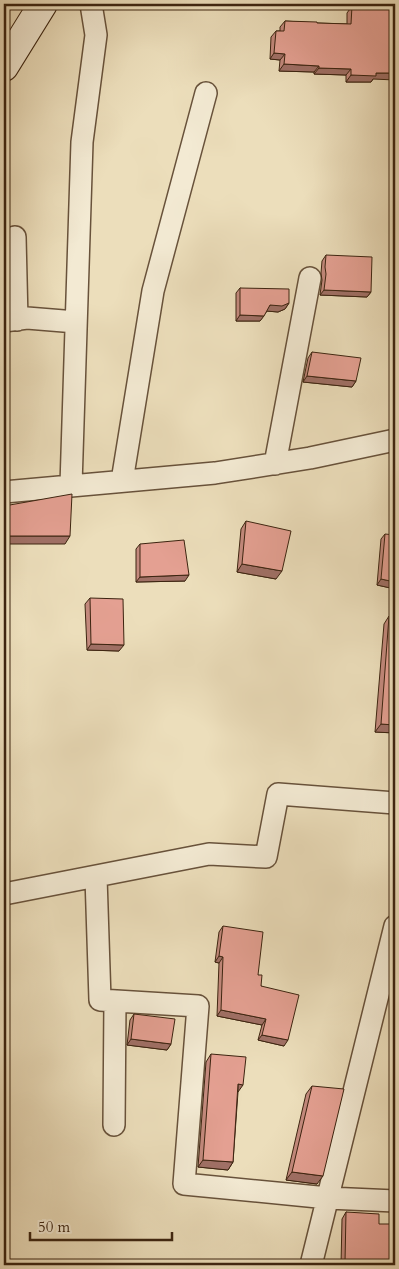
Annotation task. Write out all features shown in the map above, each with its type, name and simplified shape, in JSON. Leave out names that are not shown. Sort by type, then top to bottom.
[{"type":"street","points":[[4,67],[43,4]]},
{"type":"street","points":[[72,485],[82,142],[96,35],[91,4]]},
{"type":"street","points":[[122,481],[153,291],[206,93]]},
{"type":"street","points":[[15,237],[10,320],[27,318],[76,322]]},
{"type":"street","points":[[275,464],[310,278]]},
{"type":"street","points":[[4,492],[215,473],[310,458],[395,440]]},
{"type":"street","points":[[4,894],[208,854],[266,857],[278,794],[395,803]]},
{"type":"street","points":[[96,877],[100,1000],[198,1006],[184,1184],[328,1198],[395,1201]]},
{"type":"street","points":[[311,1265],[395,926]]},
{"type":"street","points":[[114,1125],[115,1000]]},
{"type":"building","points":[[352,6],[395,6],[395,73],[376,73],[376,76],[351,75],[351,69],[284,64],[285,54],[274,53],[276,31],[284,31],[285,21],[351,24]]},
{"type":"building","points":[[326,255],[372,257],[371,292],[324,290]]},
{"type":"building","points":[[240,288],[289,289],[289,303],[282,306],[270,305],[264,316],[240,315]]},
{"type":"building","points":[[312,352],[361,358],[356,381],[307,376]]},
{"type":"building","points":[[72,494],[70,536],[4,536],[4,506]]},
{"type":"building","points":[[246,521],[291,531],[282,571],[242,564]]},
{"type":"building","points":[[385,534],[395,535],[395,582],[381,579]]},
{"type":"building","points":[[184,540],[189,575],[140,577],[140,544]]},
{"type":"building","points":[[90,598],[123,599],[124,645],[91,644]]},
{"type":"building","points":[[389,616],[395,617],[395,725],[381,724]]},
{"type":"building","points":[[223,926],[263,932],[258,975],[262,975],[261,986],[299,995],[288,1040],[262,1035],[266,1019],[221,1010],[223,957],[219,956]]},
{"type":"building","points":[[134,1014],[175,1019],[171,1044],[131,1039]]},
{"type":"building","points":[[211,1054],[246,1057],[243,1085],[238,1084],[233,1162],[203,1160]]},
{"type":"building","points":[[312,1086],[344,1089],[323,1176],[292,1172]]},
{"type":"building","points":[[346,1212],[379,1214],[379,1224],[395,1224],[395,1265],[345,1262]]}]
